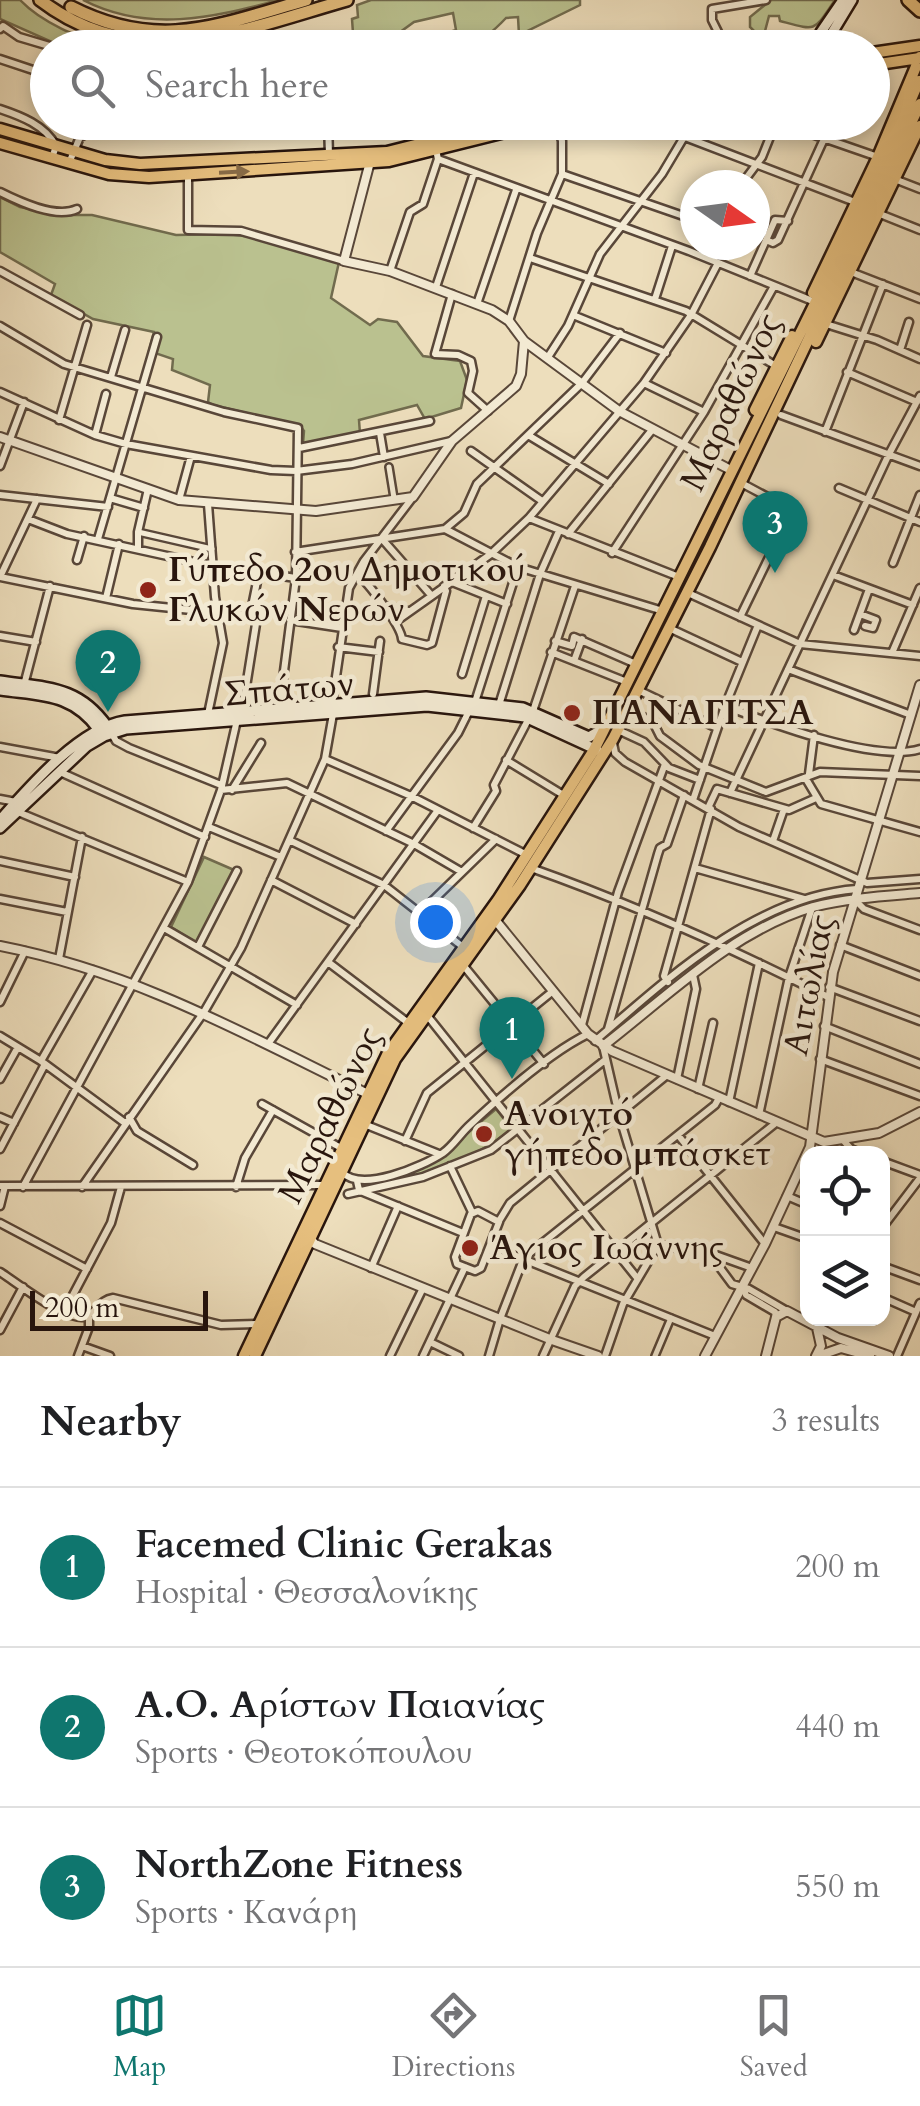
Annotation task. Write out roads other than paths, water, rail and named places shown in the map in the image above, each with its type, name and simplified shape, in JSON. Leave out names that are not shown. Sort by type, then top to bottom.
[{"type":"highway","points":[[40,0],[62,16],[93,30]]},
{"type":"highway","points":[[189,30],[306,0]]},
{"type":"highway","points":[[237,30],[347,0]]},
{"type":"highway","points":[[911,0],[920,7]]},
{"type":"highway","points":[[71,7],[132,30]]},
{"type":"main road","points":[[822,30],[843,0]]},
{"type":"main road","points":[[835,30],[852,0]]},
{"type":"main road","points":[[890,50],[920,46]]},
{"type":"main road","points":[[892,62],[920,58]]},
{"type":"main road","name":"Μαραθώνος","points":[[255,1356],[364,1124],[371,1096],[613,738],[628,709],[637,664],[879,174],[920,58]]},
{"type":"main road","points":[[892,62],[909,72],[914,83]]},
{"type":"main road","name":"Μαραθώνος","points":[[890,132],[914,83]]},
{"type":"main road","name":"Μαραθώνος","points":[[530,862],[610,719],[688,592],[920,104]]},
{"type":"main road","name":"Μαραθώνος","points":[[710,547],[746,485],[920,127]]},
{"type":"main road","points":[[0,129],[54,152],[68,164],[122,176],[188,175],[437,154],[484,140]]},
{"type":"main road","points":[[0,142],[140,164],[329,155],[371,158],[437,140]]},
{"type":"main road","name":"Μαραθώνος","points":[[693,553],[728,468],[886,140]]},
{"type":"main road","points":[[0,681],[63,691],[81,698],[105,731]]},
{"type":"main road","points":[[0,690],[72,702],[105,731]]},
{"type":"main road","name":"Σπάτων","points":[[105,731],[333,708],[414,706],[499,704],[581,734],[596,735],[610,719]]},
{"type":"main road","name":"Σπάτων","points":[[472,706],[531,715],[594,750]]},
{"type":"main road","name":"Σπάτων","points":[[105,731],[208,714],[239,716]]},
{"type":"main road","points":[[0,828],[61,758],[105,731]]},
{"type":"main road","points":[[0,820],[105,731]]},
{"type":"main road","points":[[594,750],[613,738]]},
{"type":"main road","name":"Μαραθώνος","points":[[244,1356],[342,1148],[408,1022],[463,947],[492,916]]},
{"type":"street","points":[[717,30],[712,9],[766,0]]},
{"type":"street","points":[[0,28],[30,40]]},
{"type":"street","points":[[0,60],[30,69]]},
{"type":"street","points":[[0,109],[30,121]]},
{"type":"street","points":[[51,140],[54,152]]},
{"type":"street","points":[[68,164],[79,140]]},
{"type":"street","points":[[329,140],[329,155]]},
{"type":"street","points":[[509,320],[562,174],[562,140]]},
{"type":"street","points":[[548,357],[600,254],[684,140]]},
{"type":"street","points":[[694,140],[856,202]]},
{"type":"street","points":[[753,170],[768,140]]},
{"type":"street","points":[[750,276],[766,240],[776,242],[788,220],[824,140]]},
{"type":"street","points":[[827,140],[878,157]]},
{"type":"street","points":[[390,271],[410,212],[423,204],[437,154],[516,190],[680,248]]},
{"type":"street","points":[[344,261],[371,158]]},
{"type":"street","points":[[436,288],[474,172]]},
{"type":"street","points":[[562,174],[680,215]]},
{"type":"street","points":[[188,175],[188,230],[241,231],[390,271],[477,304],[509,320],[524,341],[619,411],[728,468]]},
{"type":"street","points":[[897,180],[920,189]]},
{"type":"street","points":[[477,304],[516,190]]},
{"type":"street","points":[[0,192],[34,206],[70,213],[77,209]]},
{"type":"street","points":[[880,214],[920,230]]},
{"type":"street","points":[[655,299],[672,246]]},
{"type":"street","points":[[530,258],[655,299],[691,315],[776,366]]},
{"type":"street","points":[[709,260],[810,300]]},
{"type":"street","points":[[396,622],[491,554],[529,518],[644,383],[691,315],[718,264]]},
{"type":"street","points":[[0,271],[80,315]]},
{"type":"street","points":[[851,272],[920,297]]},
{"type":"street","points":[[825,432],[883,284]]},
{"type":"street","points":[[612,553],[684,446],[774,286]]},
{"type":"street","points":[[452,294],[435,354],[458,355],[470,361],[473,371],[468,392],[488,411]]},
{"type":"street","points":[[573,314],[666,353]]},
{"type":"street","points":[[900,350],[909,322]]},
{"type":"street","points":[[826,324],[920,358]]},
{"type":"street","points":[[59,420],[88,325]]},
{"type":"street","points":[[0,326],[56,361],[224,412],[298,428],[296,578],[280,702]]},
{"type":"street","points":[[112,377],[124,330]]},
{"type":"street","points":[[295,552],[445,529],[464,513],[477,484],[582,382],[620,333]]},
{"type":"street","points":[[98,539],[157,337]]},
{"type":"street","points":[[82,1186],[204,1012],[231,966],[281,858],[325,759],[339,644],[348,594],[356,574],[452,441],[519,382],[524,341]]},
{"type":"street","points":[[730,793],[889,454],[919,399],[847,372]]},
{"type":"street","points":[[644,383],[704,412]]},
{"type":"street","points":[[0,392],[95,435],[252,468],[296,472],[452,441]]},
{"type":"street","points":[[95,435],[106,394]]},
{"type":"street","points":[[0,466],[5,439],[24,402]]},
{"type":"street","points":[[781,415],[920,466]]},
{"type":"street","points":[[299,448],[430,421]]},
{"type":"street","points":[[568,534],[652,430]]},
{"type":"street","points":[[380,433],[384,457]]},
{"type":"street","points":[[528,434],[608,484]]},
{"type":"street","points":[[5,439],[179,500],[316,511],[413,497]]},
{"type":"street","points":[[472,451],[542,501]]},
{"type":"street","points":[[179,500],[192,456]]},
{"type":"street","points":[[389,466],[394,499]]},
{"type":"street","points":[[740,617],[792,510],[746,485]]},
{"type":"street","points":[[839,488],[920,522]]},
{"type":"street","points":[[138,548],[148,490]]},
{"type":"street","points":[[0,495],[144,508]]},
{"type":"street","points":[[893,563],[920,495]]},
{"type":"street","points":[[38,499],[0,577],[106,598],[250,616]]},
{"type":"street","points":[[208,504],[223,643],[208,714]]},
{"type":"street","points":[[28,518],[60,532],[213,566],[296,578]]},
{"type":"street","points":[[529,518],[680,578]]},
{"type":"street","points":[[445,529],[518,567],[664,611]]},
{"type":"street","points":[[499,704],[540,574],[560,531]]},
{"type":"street","points":[[138,532],[212,549]]},
{"type":"street","points":[[77,560],[84,536]]},
{"type":"street","points":[[382,539],[431,595]]},
{"type":"street","points":[[106,598],[119,544]]},
{"type":"street","points":[[386,831],[458,732],[472,706],[518,567]]},
{"type":"street","points":[[24,1186],[188,882],[209,827],[239,716],[256,624],[250,616],[258,572]]},
{"type":"street","points":[[356,574],[368,583],[401,629],[402,640],[428,645],[432,643],[448,584]]},
{"type":"street","points":[[833,575],[913,605]]},
{"type":"street","points":[[448,584],[507,604]]},
{"type":"street","points":[[24,685],[50,586]]},
{"type":"street","points":[[473,828],[500,793],[494,785],[531,715],[574,586]]},
{"type":"street","points":[[892,653],[920,588]]},
{"type":"street","points":[[854,630],[869,589]]},
{"type":"street","points":[[688,592],[800,644],[920,656]]},
{"type":"street","points":[[462,674],[486,596]]},
{"type":"street","points":[[381,606],[410,611]]},
{"type":"street","points":[[860,614],[876,620],[873,628],[865,626]]},
{"type":"street","points":[[290,620],[342,628]]},
{"type":"street","points":[[693,800],[758,625]]},
{"type":"street","points":[[669,628],[742,662]]},
{"type":"street","points":[[0,636],[36,642]]},
{"type":"street","points":[[555,641],[578,644],[637,664]]},
{"type":"street","points":[[374,694],[380,642]]},
{"type":"street","points":[[339,644],[378,652]]},
{"type":"street","points":[[574,661],[578,644]]},
{"type":"street","points":[[551,652],[633,686],[717,728]]},
{"type":"street","points":[[788,669],[911,715]]},
{"type":"street","name":"Αιτωλίας","points":[[705,1356],[774,1227],[812,1138],[828,992],[920,686]]},
{"type":"street","points":[[725,706],[814,735],[900,754],[920,749]]},
{"type":"street","points":[[628,709],[653,722],[660,736],[703,767],[766,792],[807,777],[840,771],[920,776]]},
{"type":"street","points":[[105,731],[129,748],[221,788],[232,791],[284,783],[414,844],[462,872]]},
{"type":"street","points":[[814,735],[807,777],[821,804],[920,832]]},
{"type":"street","points":[[700,780],[665,764],[644,742],[613,738],[618,757],[658,781],[739,827],[859,884]]},
{"type":"street","points":[[232,791],[261,742]]},
{"type":"street","points":[[0,747],[61,758]]},
{"type":"street","points":[[325,759],[411,796],[496,839],[530,862],[789,977],[920,1021]]},
{"type":"street","points":[[506,760],[565,796]]},
{"type":"street","points":[[582,1025],[616,898],[665,764]]},
{"type":"street","points":[[60,772],[205,836]]},
{"type":"street","points":[[668,982],[664,976],[716,789],[789,810],[816,798]]},
{"type":"street","points":[[608,1030],[660,848],[667,844],[684,795]]},
{"type":"street","points":[[0,799],[188,882]]},
{"type":"street","points":[[774,842],[784,809]]},
{"type":"street","points":[[268,1044],[438,810]]},
{"type":"street","points":[[209,827],[281,858]]},
{"type":"street","points":[[58,959],[82,838]]},
{"type":"street","points":[[420,913],[496,839]]},
{"type":"street","points":[[289,840],[384,885],[463,947]]},
{"type":"street","points":[[0,861],[75,877]]},
{"type":"street","points":[[694,868],[810,904]]},
{"type":"street","points":[[198,947],[238,871]]},
{"type":"street","points":[[356,1182],[401,1172],[440,1154],[544,1064],[595,1040],[770,924],[859,884],[920,879]]},
{"type":"street","points":[[271,880],[356,924]]},
{"type":"street","points":[[595,1040],[718,944],[771,912],[810,904],[920,893]]},
{"type":"street","points":[[0,899],[68,912]]},
{"type":"street","points":[[854,899],[864,909],[920,930]]},
{"type":"street","points":[[759,1114],[789,977],[810,904]]},
{"type":"street","points":[[492,916],[595,1040],[605,1060],[658,1244]]},
{"type":"street","points":[[164,928],[297,1004]]},
{"type":"street","points":[[840,944],[920,976]]},
{"type":"street","points":[[1,949],[58,959],[134,983],[204,1012],[371,1096]]},
{"type":"street","points":[[0,1002],[25,951]]},
{"type":"street","points":[[328,962],[408,1022]]},
{"type":"street","points":[[729,1102],[758,963]]},
{"type":"street","points":[[462,964],[544,1064]]},
{"type":"street","points":[[0,1149],[93,970]]},
{"type":"street","points":[[677,1079],[696,983],[693,974]]},
{"type":"street","points":[[405,1140],[422,1099],[554,990]]},
{"type":"street","points":[[425,1013],[637,1278]]},
{"type":"street","points":[[698,1088],[713,1022]]},
{"type":"street","points":[[824,1026],[920,1064]]},
{"type":"street","points":[[0,1036],[128,1120],[137,1131],[194,1165]]},
{"type":"street","points":[[595,1040],[824,1142],[889,1129],[920,1112]]},
{"type":"street","points":[[0,1078],[18,1047]]},
{"type":"street","points":[[820,1059],[920,1098]]},
{"type":"street","points":[[348,1194],[450,1166],[491,1150],[605,1060]]},
{"type":"street","points":[[472,1212],[455,1261],[480,1270],[510,1203],[667,1075]]},
{"type":"street","points":[[489,1356],[524,1259],[719,1098]]},
{"type":"street","points":[[262,1104],[342,1148]]},
{"type":"street","points":[[236,1186],[245,1158],[272,1110]]},
{"type":"street","points":[[0,1117],[14,1123]]},
{"type":"street","points":[[543,1356],[579,1282],[777,1122]]},
{"type":"street","points":[[364,1124],[440,1154]]},
{"type":"street","points":[[678,1135],[765,1244]]},
{"type":"street","points":[[843,1140],[848,1146]]},
{"type":"street","points":[[890,1164],[920,1176],[890,1217]]},
{"type":"street","points":[[450,1166],[472,1212],[499,1221]]},
{"type":"street","points":[[342,1172],[363,1192],[463,1233]]},
{"type":"street","points":[[0,1206],[3,1186],[324,1185]]},
{"type":"street","points":[[64,1312],[114,1218],[121,1187]]},
{"type":"street","points":[[787,1196],[800,1201]]},
{"type":"street","points":[[372,1268],[398,1206]]},
{"type":"street","points":[[0,1223],[87,1269]]},
{"type":"street","points":[[774,1227],[800,1236]]},
{"type":"street","points":[[305,1228],[311,1240],[372,1268],[595,1355],[658,1244]]},
{"type":"street","points":[[658,1244],[709,1253],[752,1268]]},
{"type":"street","points":[[491,1246],[715,1336]]},
{"type":"street","points":[[709,1253],[732,1284],[749,1289],[817,1328],[889,1356]]},
{"type":"street","points":[[423,1356],[465,1267]]},
{"type":"street","points":[[890,1269],[920,1280]]},
{"type":"street","points":[[0,1272],[77,1317],[88,1315],[101,1302],[113,1298],[221,1325],[260,1324]]},
{"type":"street","points":[[0,1330],[23,1287]]},
{"type":"street","points":[[390,1356],[423,1288]]},
{"type":"street","points":[[742,1289],[776,1317],[766,1356]]},
{"type":"street","points":[[890,1301],[916,1312]]},
{"type":"street","points":[[897,1356],[920,1303]]},
{"type":"street","points":[[776,1317],[787,1311]]},
{"type":"street","points":[[78,1356],[89,1327],[88,1315]]},
{"type":"street","points":[[655,1356],[671,1318]]},
{"type":"street","points":[[817,1328],[822,1346],[817,1356]]},
{"type":"street","points":[[430,1342],[459,1356]]},
{"type":"street","points":[[82,1346],[110,1356]]},
{"type":"street","points":[[817,1356],[841,1348],[870,1356]]},
{"type":"place","name":"NorthZone Fitness","points":[[775,573]]},
{"type":"place","name":"Γύπεδο 2ου Δημοτικού Γλυκών Νερών","points":[[148,590]]},
{"type":"place","name":"Α.Ο. Αρίστων Παιανίας","points":[[108,712]]},
{"type":"place","name":"ΠΑΝΑΓΙΤΣΑ","points":[[572,713]]},
{"type":"place","name":"Facemed Clinic Gerakas","points":[[512,1079]]},
{"type":"place","name":"Ανοιχτό γήπεδο μπάσκετ","points":[[484,1134]]},
{"type":"place","name":"Άγιος Ιωάννης","points":[[470,1248]]}]
